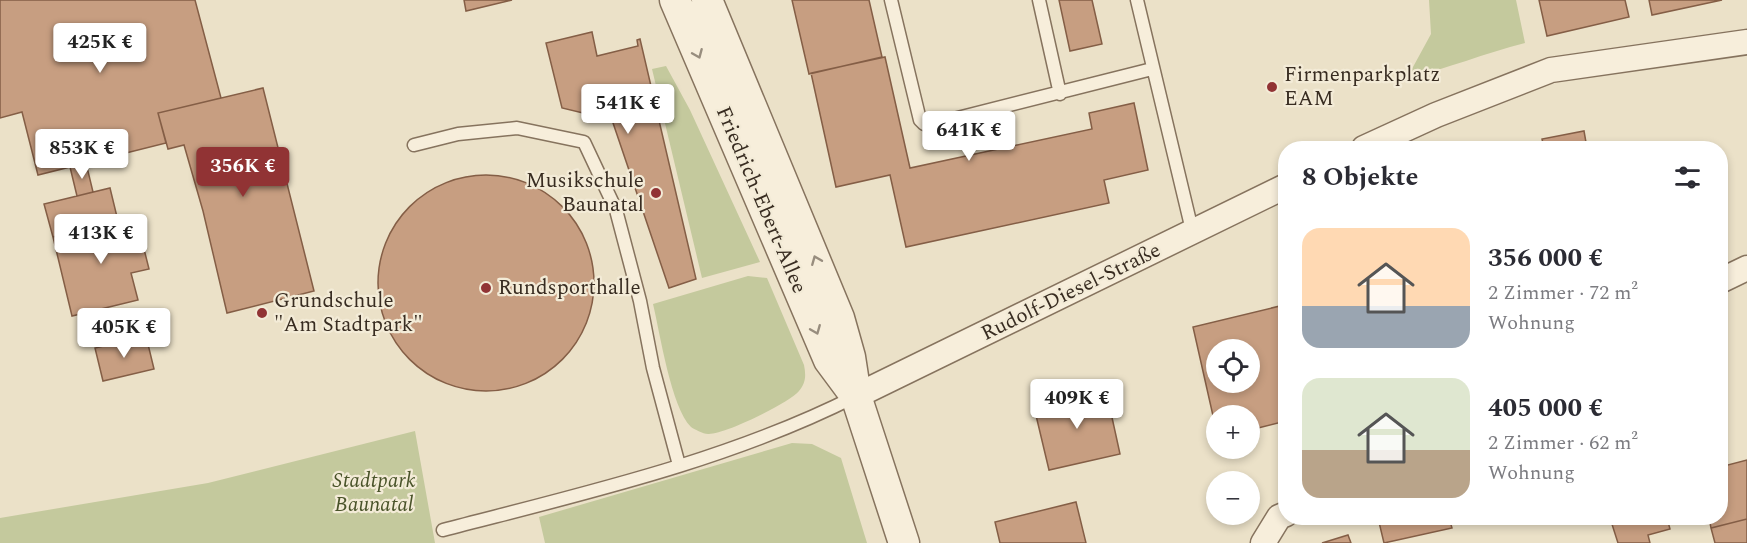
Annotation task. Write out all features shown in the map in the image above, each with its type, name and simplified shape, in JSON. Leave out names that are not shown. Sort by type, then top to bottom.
[{"type":"street","name":"Friedrich-Ebert-Allee","points":[[675,0],[829,360],[856,396]]},
{"type":"street","name":"Friedrich-Ebert-Allee","points":[[707,0],[839,318],[850,357],[856,396],[904,543]]},
{"type":"street","points":[[1380,141],[1436,115],[1551,70],[1747,42]]},
{"type":"street","name":"Rudolf-Diesel-Straße","points":[[856,396],[1278,190]]},
{"type":"street","points":[[1728,277],[1747,268]]},
{"type":"street","points":[[1263,543],[1278,520]]},
{"type":"lane","points":[[891,0],[920,120],[924,124],[930,125],[1060,94],[1152,69]]},
{"type":"lane","points":[[1039,0],[1060,94]]},
{"type":"lane","points":[[1137,0],[1192,230]]},
{"type":"lane","points":[[414,146],[458,134],[517,128],[584,142],[616,210],[640,301],[653,368],[679,465]]},
{"type":"lane","points":[[443,530],[679,465],[784,430],[856,396]]},
{"type":"green space","points":[[1429,0],[1516,0],[1525,43],[1407,78],[1431,34]]},
{"type":"green space","points":[[666,66],[690,110],[760,262],[702,278],[652,69]]},
{"type":"green space","points":[[748,276],[767,278],[804,365],[804,382],[793,396],[770,410],[728,429],[716,433],[704,433],[691,427],[678,403],[667,369],[653,304]]},
{"type":"green space","name":"Stadtpark Baunatal","points":[[415,431],[435,543],[0,543],[0,518],[208,483]]},
{"type":"green space","points":[[792,443],[812,444],[841,458],[867,543],[545,543],[539,517]]},
{"type":"building","points":[[0,0],[195,0],[221,98],[158,113],[166,143],[38,175],[22,112],[0,118]]},
{"type":"building","points":[[464,0],[512,0],[466,11]]},
{"type":"building","points":[[792,0],[869,0],[882,57],[809,74]]},
{"type":"building","points":[[1059,0],[1092,0],[1102,44],[1070,51]]},
{"type":"building","points":[[1539,0],[1625,0],[1629,17],[1547,36]]},
{"type":"building","points":[[1649,0],[1722,0],[1652,15]]},
{"type":"building","name":"Musikschule Baunatal","points":[[592,32],[597,56],[638,46],[637,40],[640,39],[696,279],[669,288],[612,120],[562,108],[546,43]]},
{"type":"building","points":[[885,57],[910,168],[1092,129],[1089,113],[1134,103],[1148,170],[1104,180],[1109,203],[906,247],[890,175],[836,187],[811,73]]},
{"type":"building","points":[[263,88],[314,291],[227,313],[203,211],[184,145],[168,149],[158,113]]},
{"type":"building","points":[[1584,131],[1586,141],[1542,141],[1542,139]]},
{"type":"building","points":[[86,163],[93,192],[77,196],[70,167]]},
{"type":"building","name":"Rundsporthalle","points":[[486,175],[507,177],[537,188],[562,207],[581,232],[592,262],[594,283],[592,304],[581,334],[562,359],[537,378],[507,389],[486,391],[465,389],[435,378],[410,359],[391,334],[380,304],[378,283],[380,262],[391,232],[410,207],[435,188],[465,177]]},
{"type":"building","points":[[110,188],[118,221],[53,237],[44,204]]},
{"type":"building","points":[[136,217],[149,269],[131,273],[138,300],[72,316],[53,237]]},
{"type":"building","points":[[1278,306],[1278,423],[1260,428],[1260,405],[1211,405],[1208,393],[1260,393],[1260,339],[1206,339],[1206,385],[1193,327]]},
{"type":"building","points":[[146,336],[154,369],[103,381],[95,348]]},
{"type":"building","points":[[1106,390],[1120,454],[1049,470],[1034,407]]},
{"type":"building","points":[[1747,460],[1747,519],[1728,524],[1728,465]]},
{"type":"building","points":[[1076,502],[1086,543],[1000,543],[995,522]]},
{"type":"building","points":[[1747,519],[1747,543],[1715,543],[1711,528]]},
{"type":"building","points":[[1380,525],[1451,525],[1452,528],[1384,543]]},
{"type":"building","points":[[1612,525],[1669,525],[1670,529],[1648,535],[1650,543],[1618,543]]},
{"type":"building","points":[[1348,535],[1351,543],[1322,543]]},
{"type":"place","name":"Firmenparkplatz EAM","points":[[1272,87]]},
{"type":"place","name":"Musikschule Baunatal","points":[[656,193]]},
{"type":"place","name":"Rundsporthalle","points":[[486,288]]},
{"type":"place","name":"Grundschule \"Am Stadtpark\"","points":[[262,313]]}]
